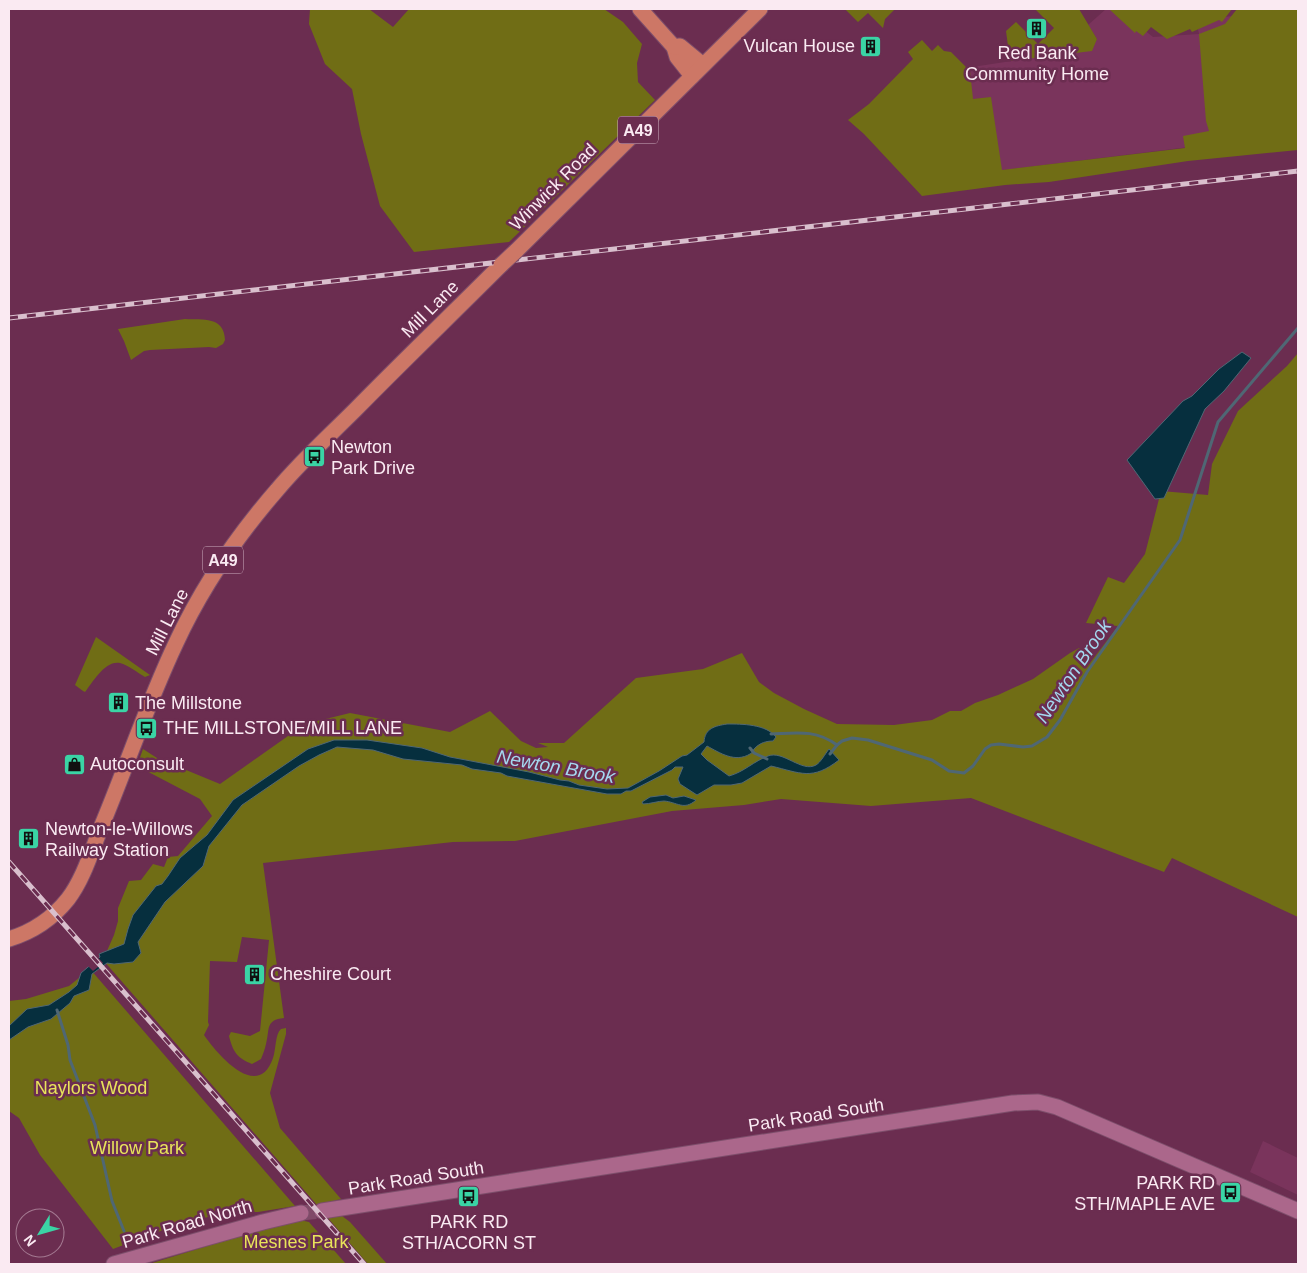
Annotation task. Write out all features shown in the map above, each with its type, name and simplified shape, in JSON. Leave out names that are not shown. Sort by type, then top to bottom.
[{"type":"main road","points":[[640,9],[674,47],[677,58],[692,76]]},
{"type":"main road","name":"Winwick Road","points":[[501,266],[760,9]]},
{"type":"main road","points":[[674,47],[680,46],[703,65]]},
{"type":"main road","name":"Mill Lane","points":[[9,938],[21,935],[38,926],[60,908],[72,892],[89,856],[176,642],[208,583],[237,539],[290,475],[501,266]]},
{"type":"street","name":"Park Road South","points":[[322,1211],[1014,1103],[1038,1102],[1057,1107],[1298,1211]]},
{"type":"street","name":"Park Road North","points":[[115,1264],[301,1214]]},
{"type":"shaded area","points":[[1106,9],[1118,9],[1153,37],[1199,34],[1196,20],[1298,9],[1205,145],[914,181],[933,73],[1045,56],[1093,45],[1097,39],[1088,25]]},
{"type":"shaded area","points":[[1263,1141],[1298,1158],[1298,1195],[1250,1172]]},
{"type":"green space","points":[[310,9],[369,9],[393,27],[409,9],[604,9],[623,22],[642,44],[637,63],[638,82],[655,100],[509,242],[414,252],[380,206],[361,134],[352,89],[325,64],[309,24]]},
{"type":"green space","points":[[845,9],[895,9],[885,19],[883,28],[868,13],[858,22]]},
{"type":"green space","points":[[1035,9],[1079,9],[1097,39],[1092,51],[1010,61],[1006,31],[1016,22],[1038,44],[1054,28]]},
{"type":"green space","points":[[1109,9],[1232,9],[1222,22],[1219,20],[1192,32],[1190,29],[1167,39],[1151,27],[1143,36],[1136,31],[1135,33]]},
{"type":"green space","points":[[1237,9],[1298,9],[1298,150],[1188,161],[1049,182],[1005,185],[922,196],[864,134],[848,120],[869,104],[913,59],[908,52],[922,40],[932,51],[938,45],[944,51],[951,52],[970,71],[973,99],[991,97],[1002,170],[1185,148],[1183,136],[1209,131],[1206,121],[1199,34],[1225,24]]},
{"type":"green space","points":[[185,319],[217,323],[224,332],[225,340],[223,344],[216,348],[144,351],[131,360],[118,329]]},
{"type":"green space","points":[[1298,353],[1298,917],[1172,858],[1164,872],[971,798],[871,806],[781,799],[744,805],[672,811],[515,841],[453,842],[263,863],[284,1018],[274,1021],[269,1026],[261,1059],[252,1064],[236,1054],[229,1036],[231,1032],[250,1036],[260,1031],[269,940],[242,937],[237,962],[210,961],[209,1025],[204,1035],[218,1053],[238,1070],[248,1075],[258,1076],[266,1070],[273,1058],[279,1031],[286,1028],[270,1093],[280,1128],[341,1199],[317,1205],[103,960],[114,935],[118,921],[118,908],[129,881],[141,880],[153,864],[164,867],[168,857],[178,856],[212,816],[200,799],[137,766],[143,749],[157,758],[220,784],[305,724],[350,713],[450,732],[490,711],[521,741],[536,748],[548,747],[538,743],[564,743],[636,678],[703,669],[742,653],[759,682],[774,693],[837,724],[894,725],[932,720],[950,711],[961,711],[975,703],[1033,679],[1079,648],[1086,651],[1089,656],[1087,667],[1118,626],[1086,623],[1108,577],[1124,583],[1145,554],[1161,491],[1208,495],[1212,464],[1238,411],[1287,366]]},
{"type":"green space","points":[[96,637],[150,675],[145,677],[126,665],[115,663],[104,668],[85,692],[83,691],[75,685]]},
{"type":"green space","name":"Naylors Wood","points":[[90,969],[295,1206],[258,1212],[229,1212],[179,1224],[113,1249],[40,1155],[19,1118],[9,1111],[9,1001],[26,999],[69,986]]},
{"type":"green space","points":[[342,1216],[350,1222],[387,1264],[368,1264],[327,1217]]},
{"type":"green space","name":"Mesnes Park","points":[[295,1219],[309,1222],[346,1264],[149,1264]]},
{"type":"water","points":[[1242,352],[1251,358],[1224,391],[1205,409],[1164,498],[1155,499],[1127,460],[1183,401],[1192,396],[1219,369]]},
{"type":"water","points":[[727,724],[760,727],[776,737],[773,741],[759,745],[751,754],[739,758],[728,756],[707,746],[701,754],[729,776],[763,758],[774,755],[811,767],[818,764],[829,749],[839,760],[821,771],[806,774],[771,766],[742,783],[714,785],[697,795],[680,784],[678,779],[683,767],[675,767],[631,791],[621,794],[607,794],[472,769],[462,765],[403,759],[373,750],[337,747],[299,766],[242,805],[209,846],[203,866],[165,902],[138,942],[141,953],[133,962],[107,963],[92,974],[89,990],[74,996],[70,1003],[51,1019],[28,1027],[9,1040],[9,1026],[27,1009],[49,1005],[69,992],[77,985],[81,973],[100,957],[99,954],[124,944],[133,915],[156,886],[162,884],[180,858],[207,835],[233,800],[308,749],[334,740],[367,740],[422,748],[450,757],[529,772],[579,785],[607,789],[628,788],[682,756],[687,755],[704,742],[706,734],[711,728]]},
{"type":"water","points":[[666,795],[673,798],[684,796],[696,800],[688,805],[664,801],[643,804],[642,802],[650,797]]},
{"type":"pier","points":[[96,955],[103,963],[93,971],[87,965]]},
{"type":"waterway","name":"Newton Brook","points":[[830,754],[842,741],[852,738],[868,740],[932,760],[949,771],[964,773],[973,766],[985,749],[991,745],[1032,746],[1047,737],[1060,720],[1087,672],[1180,540],[1218,422],[1298,328]]},
{"type":"waterway","points":[[771,734],[813,734],[821,736],[837,745]]},
{"type":"waterway","points":[[750,748],[754,753],[767,759]]},
{"type":"waterway","points":[[57,1010],[68,1045],[70,1060],[95,1125],[112,1201],[124,1231]]},
{"type":"tunnel","points":[[301,1213],[322,1211]]},
{"type":"railway","points":[[9,318],[1298,171]]},
{"type":"railway","points":[[9,862],[364,1264]]},
{"type":"place","name":"Red Bank Community Home","points":[[1037,28]]},
{"type":"place","name":"Vulcan House","points":[[871,46]]},
{"type":"place","name":"Newton Park Drive","points":[[315,457]]},
{"type":"place","name":"The Millstone","points":[[119,703]]},
{"type":"place","name":"THE MILLSTONE/MILL LANE","points":[[147,728]]},
{"type":"place","name":"Autoconsult","points":[[74,764]]},
{"type":"place","name":"Newton-le-Willows Railway Station","points":[[29,839]]},
{"type":"place","name":"Cheshire Court","points":[[254,974]]},
{"type":"place","name":"PARK RD STH/MAPLE AVE","points":[[1231,1193]]},
{"type":"place","name":"PARK RD STH/ACORN ST","points":[[469,1197]]},
{"type":"park label","name":"Willow Park","points":[[137,1148]]}]
